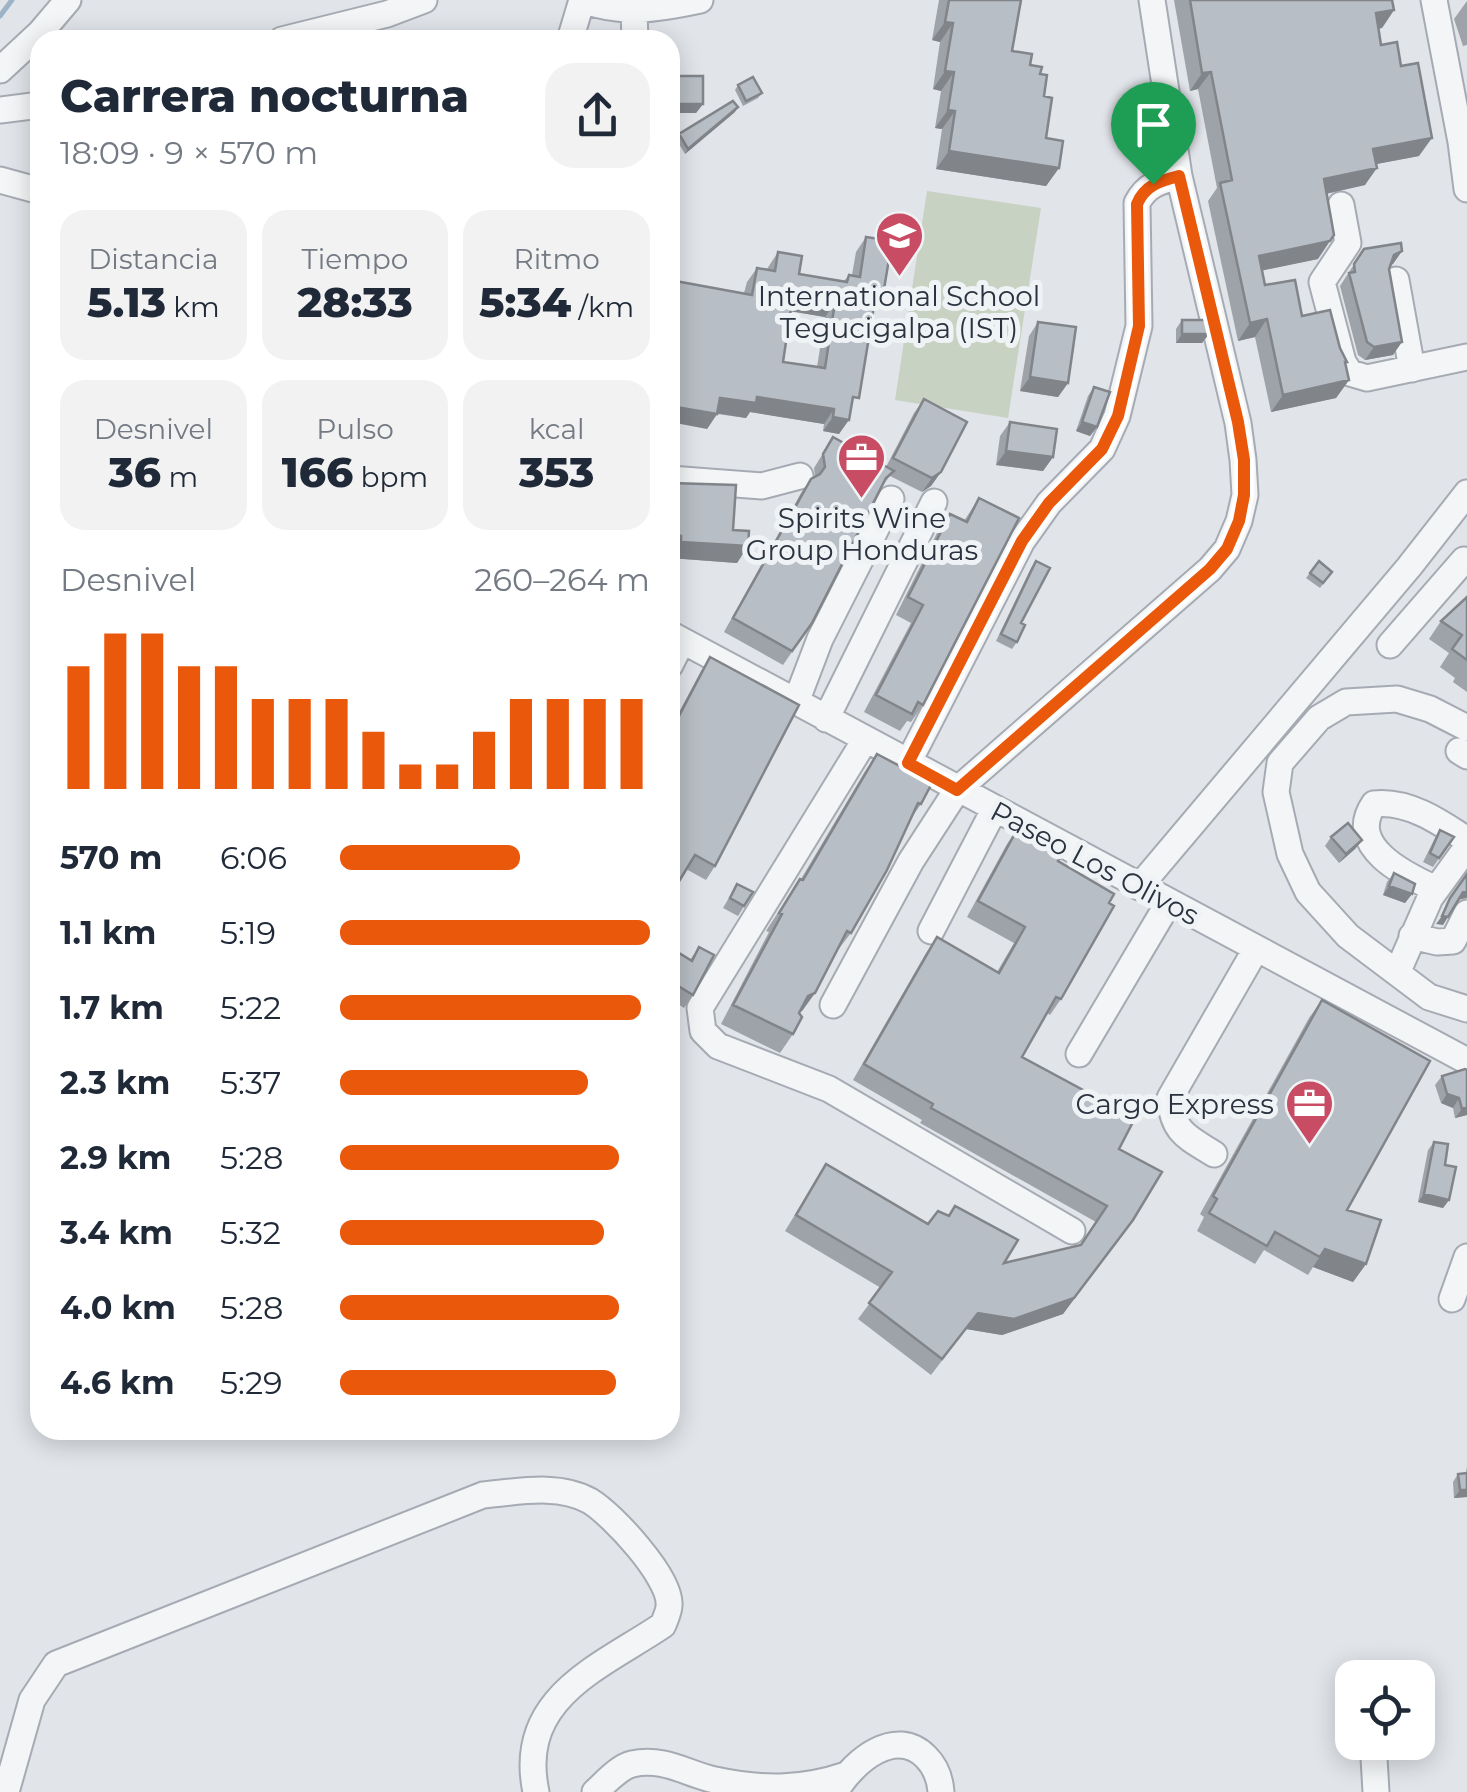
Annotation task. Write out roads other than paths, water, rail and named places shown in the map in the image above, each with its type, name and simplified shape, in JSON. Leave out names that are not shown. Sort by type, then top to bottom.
[{"type":"street","points":[[43,30],[68,0]]},
{"type":"street","points":[[322,30],[424,0]]},
{"type":"street","points":[[573,30],[582,0],[606,9],[634,12],[700,0]]},
{"type":"street","points":[[832,1005],[911,862],[957,790],[1210,569],[1227,549],[1239,521],[1244,495],[1238,422],[1179,176],[1152,0]]},
{"type":"street","points":[[1434,0],[1464,144],[1467,189]]},
{"type":"street","points":[[634,12],[635,30]]},
{"type":"street","points":[[0,70],[30,43]]},
{"type":"street","points":[[0,110],[30,106]]},
{"type":"street","points":[[908,763],[1022,541],[1049,503],[1102,449],[1118,416],[1139,326],[1137,204],[1153,184],[1179,176]]},
{"type":"street","points":[[0,180],[30,188]]},
{"type":"street","points":[[1342,205],[1348,243],[1322,282],[1343,362],[1350,373],[1367,378],[1467,358]]},
{"type":"street","points":[[1396,280],[1412,369]]},
{"type":"street","points":[[680,480],[762,486],[800,476]]},
{"type":"street","points":[[1140,886],[1467,494]]},
{"type":"street","points":[[796,702],[820,639],[891,499]]},
{"type":"street","points":[[826,718],[934,502]]},
{"type":"street","points":[[1390,645],[1466,561],[1434,536]]},
{"type":"street","name":"Paseo Los Olivos","points":[[680,640],[1467,1062]]},
{"type":"street","points":[[1464,745],[1442,714],[1397,699],[1346,702],[1318,718],[1280,763],[1276,792],[1290,854],[1308,892],[1348,936],[1429,997],[1467,1010]]},
{"type":"street","points":[[865,740],[700,1008],[703,1032],[718,1046],[829,1089],[1072,1230]]},
{"type":"street","points":[[1398,970],[1436,889],[1467,844],[1440,821],[1386,802],[1374,804],[1365,824],[1368,840],[1377,854],[1411,878],[1436,889]]},
{"type":"street","points":[[931,931],[994,810]]},
{"type":"street","points":[[1079,1054],[1169,902]]},
{"type":"street","points":[[1412,936],[1453,941],[1467,914]]},
{"type":"street","points":[[1214,1154],[1179,1131],[1171,1114],[1170,1098],[1256,949]]},
{"type":"street","points":[[1409,1030],[1429,997]]},
{"type":"street","points":[[1452,1299],[1467,1256]]},
{"type":"street","points":[[6,1792],[32,1700],[56,1664],[483,1495],[544,1490],[588,1500],[616,1523],[642,1552],[666,1589],[670,1606],[663,1625],[596,1664],[550,1708],[531,1766],[536,1792]]},
{"type":"street","points":[[595,1792],[630,1764],[678,1765],[712,1780],[768,1789],[840,1783],[886,1746],[905,1745],[920,1751],[934,1765],[941,1792]]},
{"type":"street","points":[[1374,1760],[1376,1792]]},
{"type":"waterway","points":[[0,16],[12,0]]},
{"type":"place","name":"International School Tegucigalpa (IST)","points":[[899,278]]},
{"type":"place","name":"Spirits Wine Group Honduras","points":[[862,500]]},
{"type":"place","name":"Cargo Express","points":[[1309,1146]]}]
